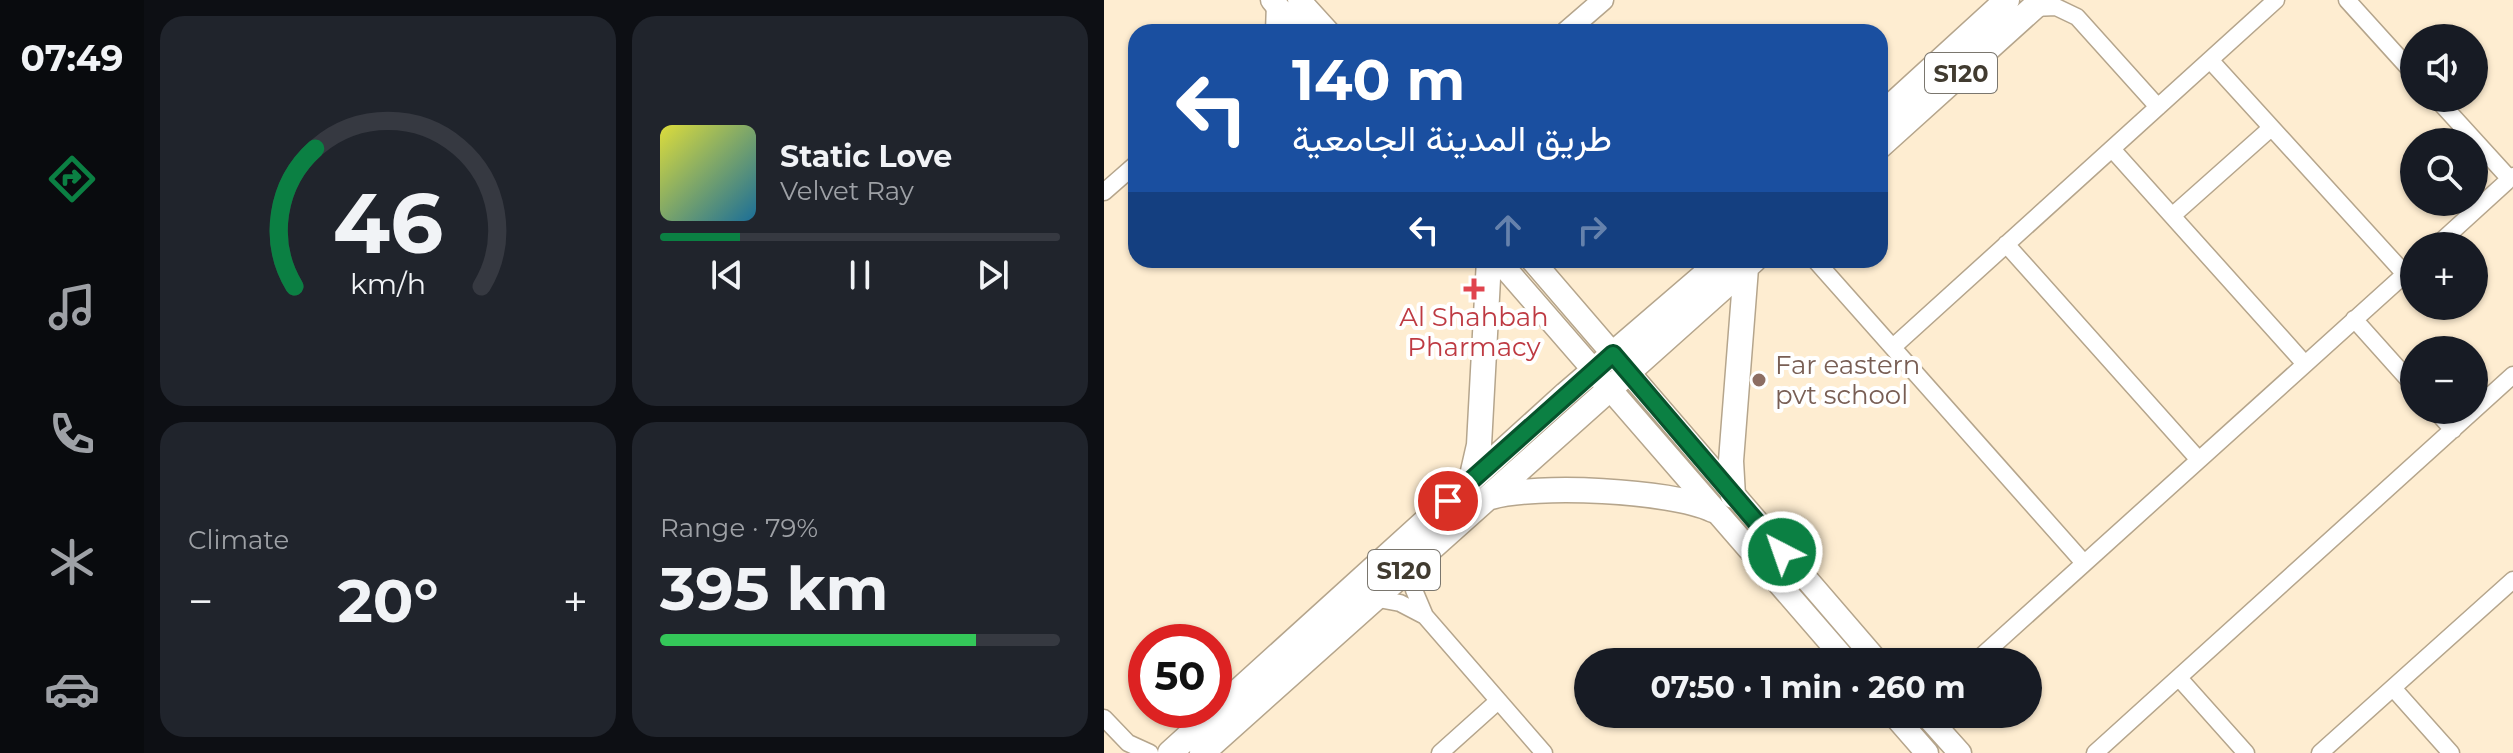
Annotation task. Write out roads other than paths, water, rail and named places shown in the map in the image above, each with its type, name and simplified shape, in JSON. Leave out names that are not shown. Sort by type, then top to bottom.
[{"type":"main road","points":[[1299,0],[1321,24]]},
{"type":"main road","name":"S120","points":[[1888,109],[2006,0]]},
{"type":"main road","points":[[1274,2],[1292,24]]},
{"type":"main road","name":"S120","points":[[1888,139],[2038,4]]},
{"type":"main road","points":[[1471,480],[1479,445],[1489,268]]},
{"type":"main road","points":[[1505,268],[1835,648]]},
{"type":"main road","points":[[1540,268],[1627,358],[1733,496],[1866,648]]},
{"type":"main road","name":"S120","points":[[1200,753],[1591,407],[1616,398],[1627,358],[1714,268]]},
{"type":"main road","name":"S120","points":[[1170,753],[1573,389],[1586,362],[1627,358],[1745,268]]},
{"type":"main road","points":[[1733,496],[1732,446],[1750,268]]},
{"type":"main road","points":[[1573,389],[1587,394],[1591,407]]},
{"type":"main road","points":[[1488,497],[1519,491],[1638,495],[1683,499],[1713,510]]},
{"type":"main road","points":[[1200,753],[1250,700],[1251,693],[1246,687]]},
{"type":"main road","points":[[1905,728],[1927,753]]},
{"type":"main road","points":[[1941,728],[1960,753]]},
{"type":"street","points":[[1575,24],[1603,0]]},
{"type":"street","points":[[2072,0],[2077,17]]},
{"type":"street","points":[[1893,347],[2276,0]]},
{"type":"street","points":[[2347,0],[2400,59]]},
{"type":"street","points":[[1274,2],[1274,24]]},
{"type":"street","points":[[2038,4],[2056,7],[2077,17],[2158,107]]},
{"type":"street","points":[[2210,60],[2271,128],[2400,261]]},
{"type":"street","points":[[2449,112],[2512,178],[2452,232]]},
{"type":"street","points":[[2172,216],[2271,128]]},
{"type":"street","points":[[2112,149],[2305,364]]},
{"type":"street","points":[[1104,192],[1128,171]]},
{"type":"street","points":[[2006,244],[2199,460]]},
{"type":"street","points":[[1822,268],[2084,563]]},
{"type":"street","points":[[1990,648],[2400,278]]},
{"type":"street","points":[[2354,319],[2400,370]]},
{"type":"street","points":[[2095,753],[2513,376]]},
{"type":"street","points":[[2448,424],[2453,430]]},
{"type":"street","points":[[1414,561],[1414,590],[1425,616],[1544,753]]},
{"type":"street","points":[[2320,753],[2511,586]]},
{"type":"street","points":[[1373,598],[1400,603],[1425,616]]},
{"type":"street","points":[[2179,678],[2246,753]]},
{"type":"street","points":[[2393,688],[2451,753]]},
{"type":"street","points":[[1440,753],[1498,701]]},
{"type":"street","points":[[1104,718],[1129,748],[1150,753]]},
{"type":"place","name":"Al Shahbah Pharmacy","points":[[1474,289]]},
{"type":"place","name":"Far eastern pvt school","points":[[1759,380]]}]
